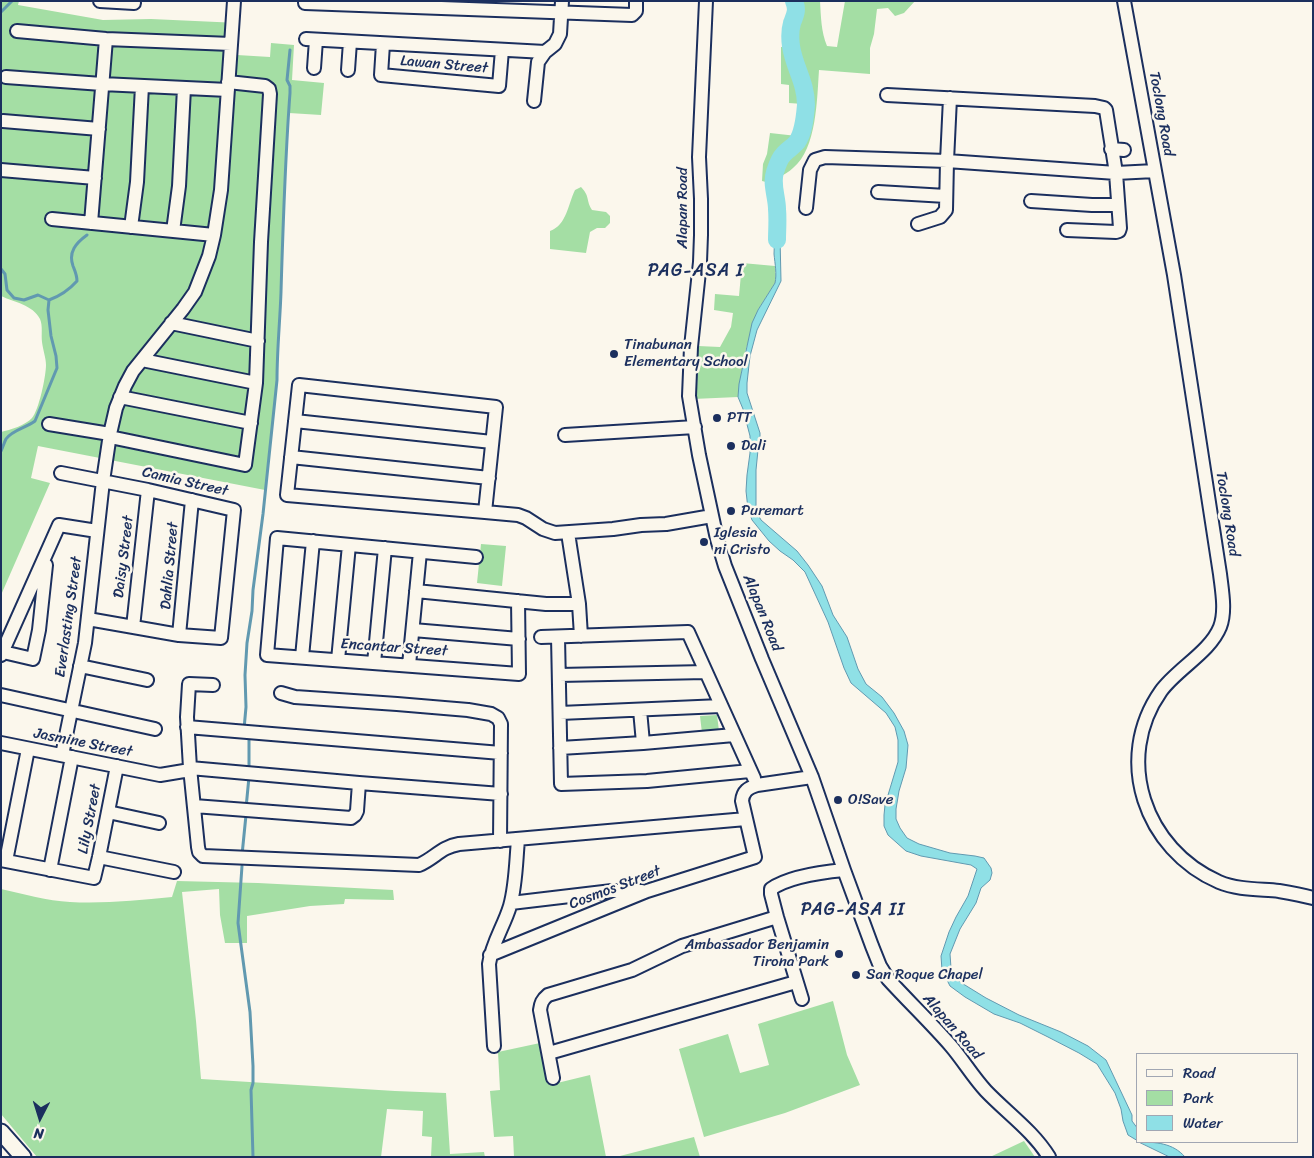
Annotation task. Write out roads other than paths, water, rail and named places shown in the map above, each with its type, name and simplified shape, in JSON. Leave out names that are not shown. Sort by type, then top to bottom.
[{"type":"main road","points":[[1,1132],[23,1157]]},
{"type":"street","points":[[100,1],[134,6]]},
{"type":"street","name":"Everlasting Street","points":[[50,870],[67,756],[71,710],[88,619],[97,530],[110,436],[120,397],[133,371],[195,292],[209,256],[221,190],[234,1]]},
{"type":"street","points":[[305,2],[600,7],[632,15],[636,11],[636,1]]},
{"type":"street","name":"Alapan Road","points":[[706,1],[699,157],[702,200],[700,262],[693,318],[689,399],[721,553],[812,777],[880,966],[888,979],[952,1048],[987,1092],[1030,1132],[1049,1157]]},
{"type":"street","name":"Toclong Road","points":[[1124,1],[1174,275],[1223,599],[1220,628],[1215,636],[1208,645],[1168,682],[1149,712],[1140,747],[1139,772],[1143,796],[1151,818],[1164,839],[1180,857],[1200,872],[1222,883],[1233,886],[1279,891],[1313,898]]},
{"type":"street","points":[[534,101],[536,68],[545,52],[558,39],[561,6]]},
{"type":"street","points":[[17,31],[106,39],[231,44]]},
{"type":"street","points":[[91,223],[106,39]]},
{"type":"street","points":[[314,68],[311,40],[545,52]]},
{"type":"street","points":[[348,70],[350,42]]},
{"type":"street","name":"Lawan Street","points":[[383,44],[381,75],[499,86],[502,50]]},
{"type":"street","points":[[6,77],[184,88],[265,86],[269,89],[270,94],[260,242],[256,383],[244,465],[49,424]]},
{"type":"street","points":[[132,227],[142,86]]},
{"type":"street","points":[[173,231],[179,186],[184,88]]},
{"type":"street","points":[[886,95],[1101,106],[1106,110],[1118,150],[1116,172],[1120,228],[1119,231],[1067,230]]},
{"type":"street","points":[[918,224],[940,217],[946,210],[950,98]]},
{"type":"street","points":[[3,121],[99,130]]},
{"type":"street","points":[[806,208],[810,170],[815,160],[825,157],[947,161],[1116,172],[1155,171]]},
{"type":"street","points":[[1,170],[95,178]]},
{"type":"street","points":[[878,192],[946,196]]},
{"type":"street","points":[[1031,201],[1118,204]]},
{"type":"street","points":[[52,219],[214,235]]},
{"type":"street","points":[[171,323],[258,341]]},
{"type":"street","points":[[142,360],[256,383]]},
{"type":"street","points":[[485,512],[496,407],[299,385],[287,496],[518,515],[549,532],[555,533],[666,524],[712,516]]},
{"type":"street","points":[[120,397],[251,424]]},
{"type":"street","points":[[295,421],[492,442]]},
{"type":"street","points":[[565,435],[694,427]]},
{"type":"street","points":[[291,457],[489,478]]},
{"type":"street","name":"Camia Street","points":[[61,473],[148,490],[234,510],[222,638],[179,634]]},
{"type":"street","name":"Daisy Street","points":[[133,627],[148,490]]},
{"type":"street","name":"Dahlia Street","points":[[179,634],[192,500]]},
{"type":"street","points":[[47,552],[39,630],[33,659],[2,654],[47,552],[59,525],[97,530]]},
{"type":"street","points":[[568,533],[579,604],[581,636]]},
{"type":"street","name":"Encantar Street","points":[[313,541],[277,538],[267,655],[519,674],[519,639]]},
{"type":"street","points":[[302,657],[313,541],[476,557]]},
{"type":"street","points":[[338,660],[349,545]]},
{"type":"street","points":[[374,663],[385,548]]},
{"type":"street","points":[[409,665],[420,552]]},
{"type":"street","points":[[416,591],[546,604],[579,604]]},
{"type":"street","points":[[413,630],[519,639],[518,601]]},
{"type":"street","points":[[88,619],[179,634]]},
{"type":"street","points":[[541,637],[688,632],[757,785]]},
{"type":"street","points":[[558,637],[561,784],[646,781],[750,771]]},
{"type":"street","points":[[80,666],[147,680]]},
{"type":"street","points":[[559,675],[706,672]]},
{"type":"street","points":[[213,685],[189,684],[187,727],[199,852],[208,858],[419,865],[450,846],[746,819],[742,801],[745,791],[750,787],[812,777]]},
{"type":"street","points":[[281,693],[295,697],[468,710],[492,714],[498,718],[501,724],[500,841]]},
{"type":"street","points":[[1,694],[155,729]]},
{"type":"street","points":[[560,713],[721,706]]},
{"type":"street","points":[[640,710],[643,743]]},
{"type":"street","points":[[187,727],[501,753]]},
{"type":"street","points":[[560,748],[734,735]]},
{"type":"street","name":"Jasmine Street","points":[[1,744],[160,775],[190,769]]},
{"type":"street","points":[[28,749],[4,861],[50,870]]},
{"type":"street","name":"Lily Street","points":[[50,870],[94,878],[117,766]]},
{"type":"street","points":[[190,769],[501,794]]},
{"type":"street","points":[[194,806],[351,818],[355,816],[357,811],[359,783]]},
{"type":"street","points":[[108,812],[159,823]]},
{"type":"street","name":"Cosmos Street","points":[[490,955],[647,891],[755,857],[746,819]]},
{"type":"street","points":[[494,1046],[490,955],[511,903],[518,840]]},
{"type":"street","points":[[99,857],[174,872]]},
{"type":"street","points":[[802,999],[777,917],[771,889],[776,885],[803,877],[844,870]]},
{"type":"street","points":[[511,903],[612,891],[647,891]]},
{"type":"street","points":[[553,1078],[540,1010],[543,999],[548,995],[632,970],[682,946],[777,917]]},
{"type":"street","points":[[549,1053],[796,982]]},
{"type":"water","points":[[777,218],[780,237],[781,281],[757,330],[750,356],[747,383],[747,393],[760,433],[756,470],[756,511],[761,520],[797,551],[808,565],[822,586],[833,615],[847,637],[858,669],[866,684],[882,697],[904,731],[908,745],[906,768],[896,809],[896,819],[900,828],[907,838],[919,844],[950,853],[984,858],[991,868],[990,880],[981,888],[976,903],[960,929],[950,954],[951,968],[960,982],[986,998],[1019,1015],[1061,1032],[1088,1046],[1106,1060],[1132,1115],[1132,1121],[1136,1126],[1136,1140],[1128,1135],[1115,1093],[1097,1064],[1020,1023],[994,1014],[950,986],[942,970],[941,956],[949,932],[968,896],[977,869],[971,865],[921,856],[906,851],[888,835],[884,826],[884,815],[885,805],[898,762],[898,740],[895,727],[886,713],[851,683],[828,622],[805,572],[769,541],[752,520],[748,509],[746,491],[750,436],[738,397],[739,384],[752,323],[775,283],[774,249]]},
{"type":"water","points":[[1141,1143],[1158,1143],[1170,1146],[1185,1157],[1170,1157]]},
{"type":"waterway","points":[[1,12],[12,1]]},
{"type":"waterway","points":[[777,240],[777,204],[774,177],[780,158],[795,144],[801,134],[806,105],[804,89],[791,43],[790,34],[796,10],[794,1]]},
{"type":"waterway","points":[[244,729],[247,643],[277,380],[285,167],[290,93],[290,86],[287,80],[290,50]]},
{"type":"waterway","points":[[49,300],[57,297],[77,281],[72,261],[72,252],[79,241],[87,235]]},
{"type":"waterway","points":[[1,269],[5,274],[7,290],[14,298],[24,300],[38,295],[49,300],[48,310],[51,336],[57,368],[35,421],[9,436],[1,451]]},
{"type":"waterway","points":[[249,736],[249,771]]},
{"type":"waterway","points":[[246,808],[249,777]]},
{"type":"waterway","points":[[242,855],[246,815]]},
{"type":"waterway","points":[[242,866],[238,923],[250,1012],[253,1066],[251,1090],[253,1157]]},
{"type":"place","name":"Tinabunan Elementary School","points":[[614,354]]},
{"type":"place","name":"PTT","points":[[717,418]]},
{"type":"place","name":"Dali","points":[[731,446]]},
{"type":"place","name":"Puremart","points":[[731,511]]},
{"type":"place","name":"Iglesia ni Cristo","points":[[704,542]]},
{"type":"place","name":"O!Save","points":[[838,800]]},
{"type":"place","name":"Ambassador Benjamin Tirona Park","points":[[839,954]]},
{"type":"place","name":"San Roque Chapel","points":[[856,975]]},
{"type":"district","name":"PAG-ASA I","points":[[696,271]]},
{"type":"district","name":"PAG-ASA II","points":[[853,910]]}]
